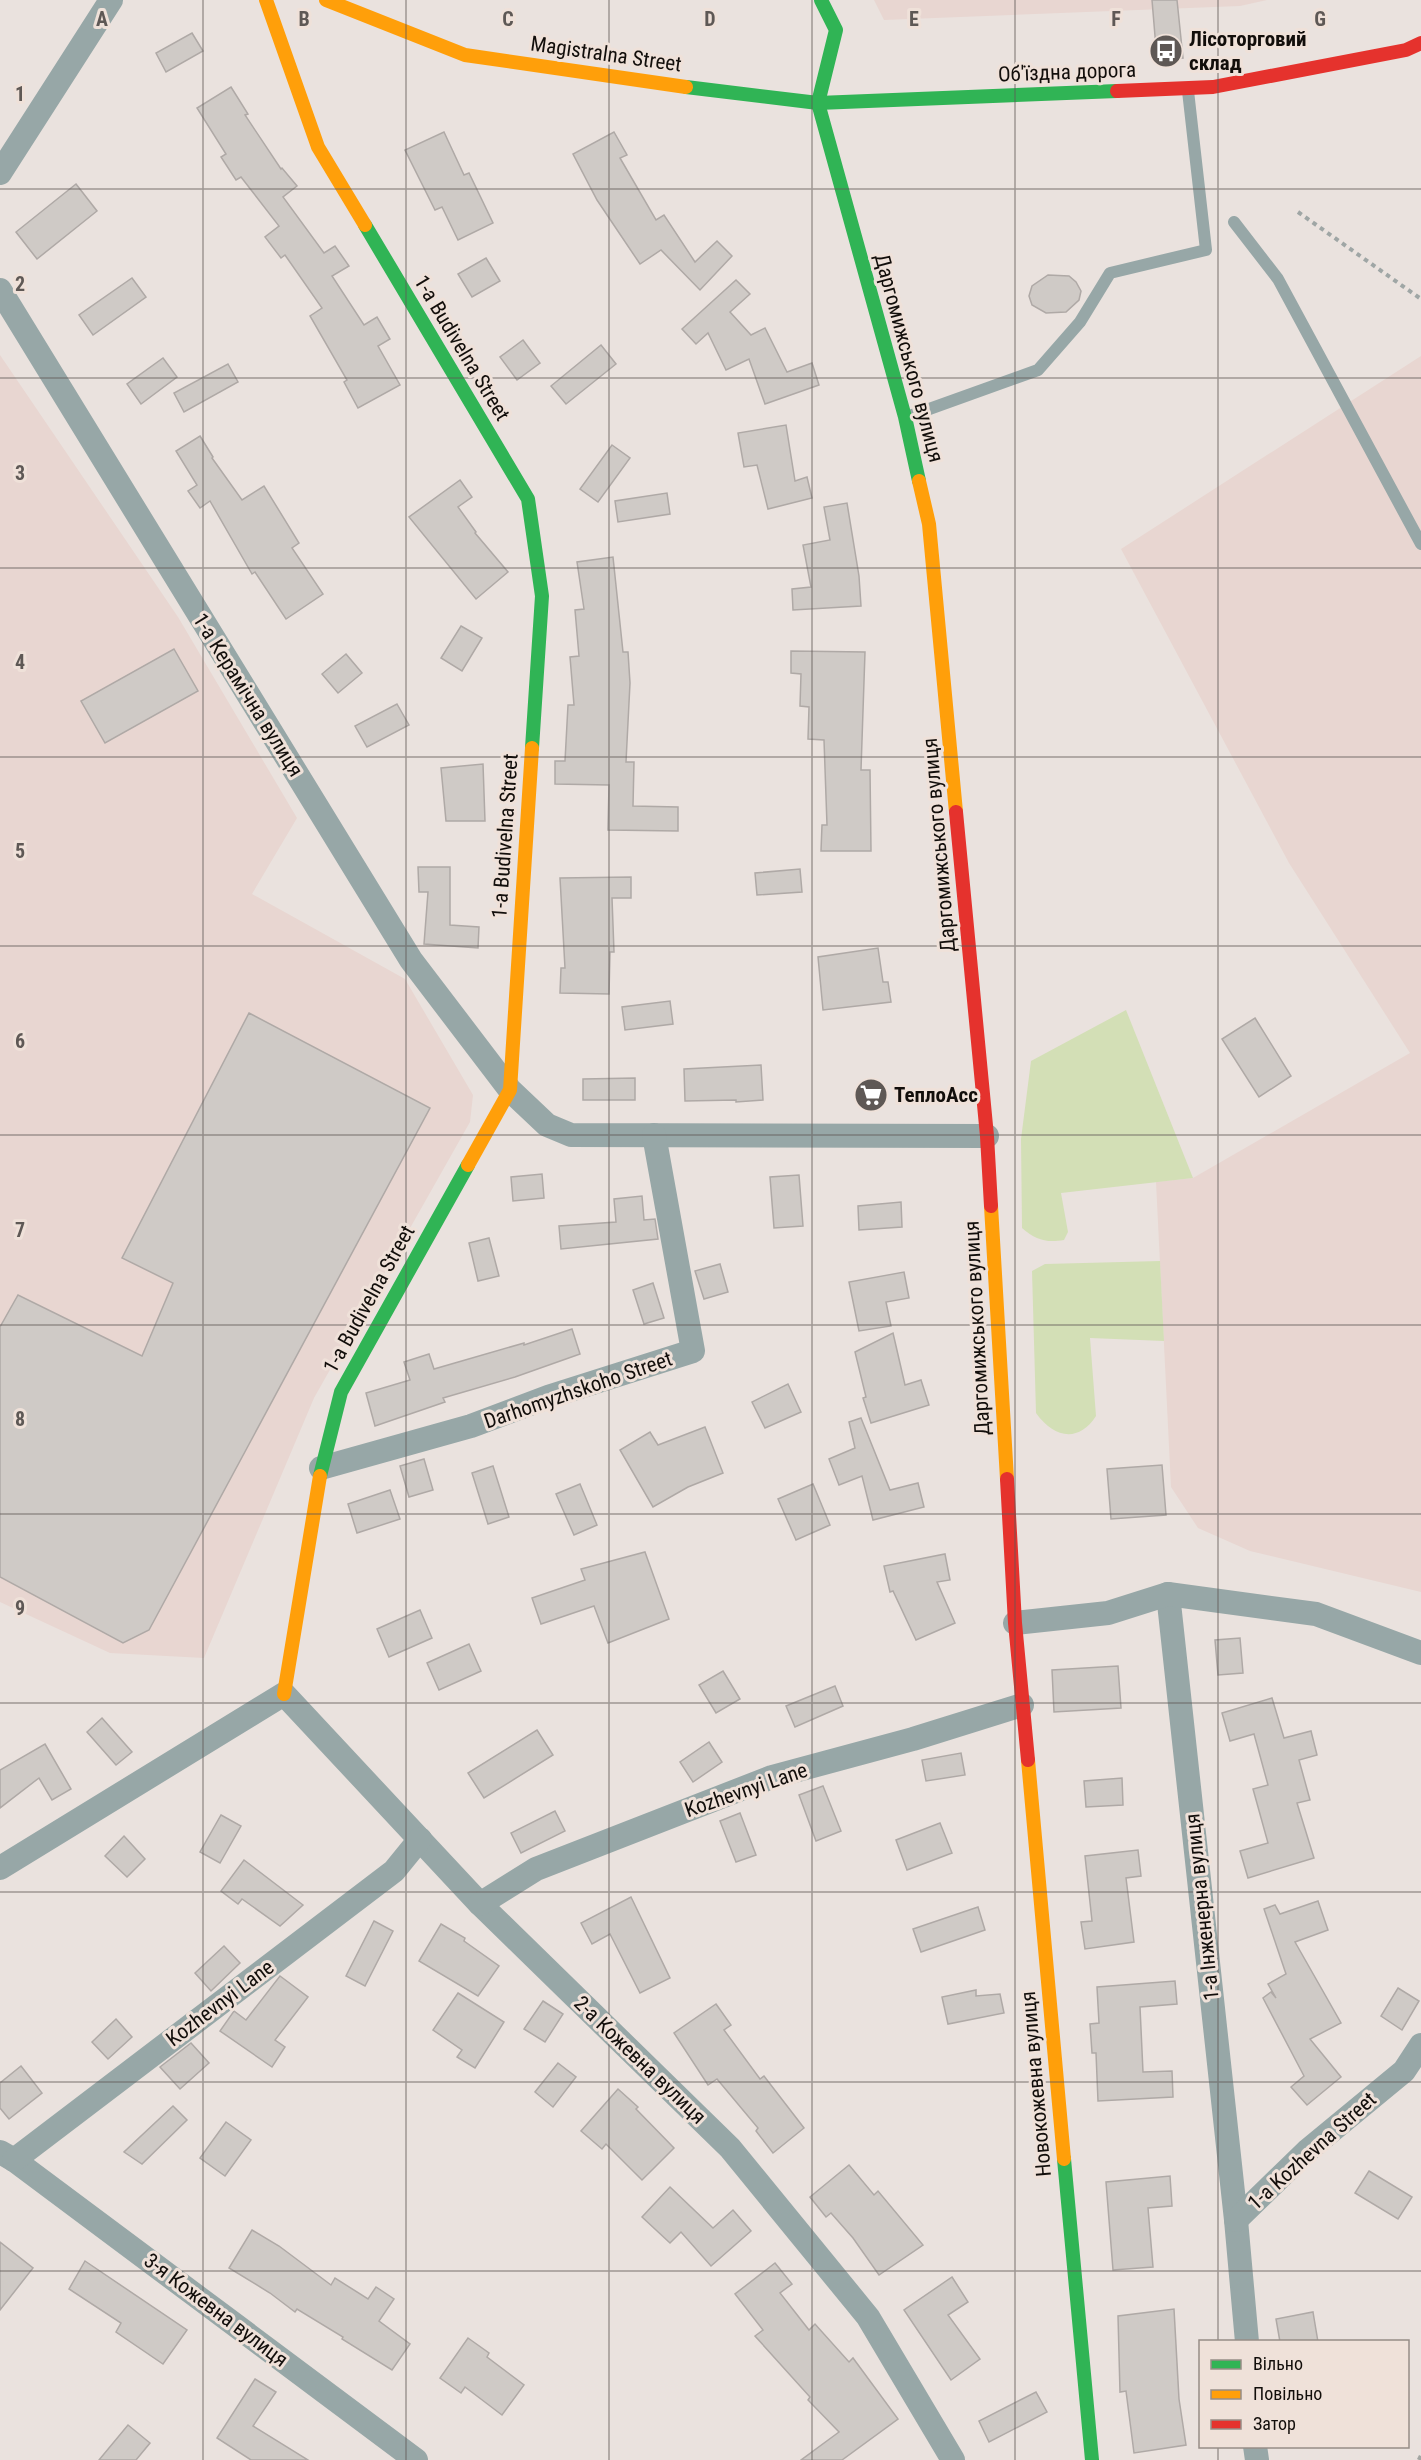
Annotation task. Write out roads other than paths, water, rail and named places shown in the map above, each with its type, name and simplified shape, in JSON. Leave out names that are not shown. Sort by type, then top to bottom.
[{"type":"street","points":[[0,173],[111,0]]},
{"type":"street","name":"1-a Budivelna Street","points":[[266,0],[318,147],[528,499],[542,596],[510,1090],[341,1392],[321,1468],[284,1694]]},
{"type":"street","name":"Magistralna Street","points":[[326,0],[465,55],[755,97],[818,103]]},
{"type":"street","name":"Даргомижського вулиця","points":[[821,0],[836,30],[818,103],[905,417],[929,524],[987,1136],[1015,1623],[1022,1705]]},
{"type":"street","name":"Об'їздна дорога","points":[[818,103],[1213,87],[1406,50],[1421,43]]},
{"type":"street","name":"1-а Керамічна вулиця","points":[[0,290],[411,960],[510,1090],[548,1125],[571,1135],[987,1136]]},
{"type":"street","name":"Darhomyzhskoho Street","points":[[321,1468],[471,1426],[548,1397],[693,1351],[654,1136]]},
{"type":"street","points":[[1015,1623],[1108,1613],[1168,1594],[1316,1614],[1421,1653]]},
{"type":"street","name":"1-а Інженерна вулиця","points":[[1168,1594],[1236,2220]]},
{"type":"street","points":[[0,1868],[284,1694]]},
{"type":"street","name":"2-а Кожевна вулиця","points":[[284,1694],[480,1904],[730,2148],[868,2317],[953,2460]]},
{"type":"street","name":"Kozhevnyi Lane","points":[[480,1904],[536,1869],[772,1777],[913,1739],[1022,1705]]},
{"type":"street","name":"Новокожевна вулиця","points":[[1022,1705],[1092,2460]]},
{"type":"street","name":"Kozhevnyi Lane","points":[[7,2156],[394,1871],[420,1839]]},
{"type":"street","name":"1-a Kozhevna Street","points":[[1246,2340],[1236,2220],[1307,2151],[1404,2071],[1421,2045]]},
{"type":"street","name":"3-я Кожевна вулиця","points":[[7,2156],[416,2460]]},
{"type":"lane","points":[[905,417],[1038,370],[1080,322],[1110,273],[1206,250],[1188,88]]},
{"type":"lane","points":[[1234,222],[1278,279],[1421,544]]},
{"type":"railway","points":[[1419,2460],[1421,2456]]},
{"type":"place","name":"Лісоторговий склад","points":[[1166,51]]},
{"type":"place","name":"ТеплоАсс","points":[[871,1095]]}]
